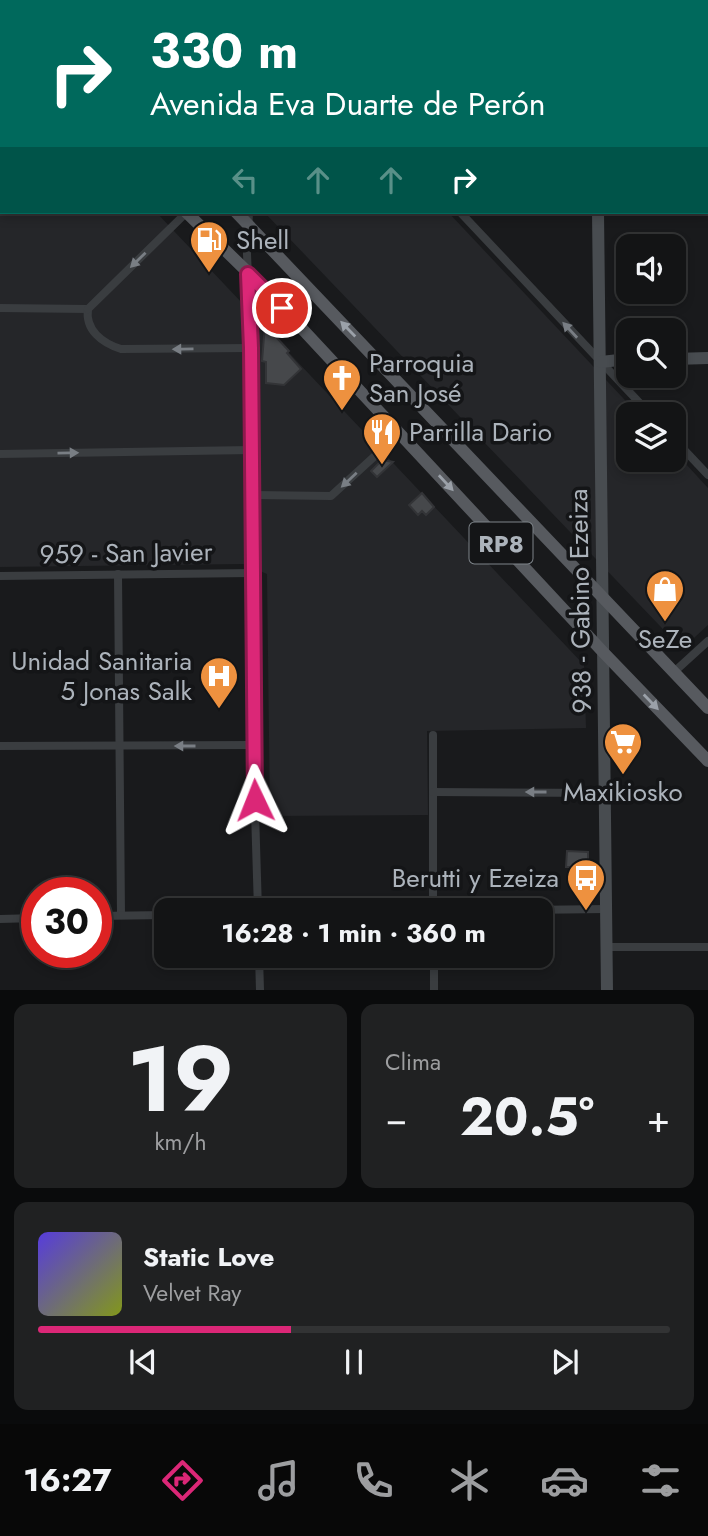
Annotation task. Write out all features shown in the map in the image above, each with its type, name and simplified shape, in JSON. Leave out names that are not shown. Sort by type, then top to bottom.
[{"type":"main road","name":"RP8","points":[[189,214],[266,290],[708,761]]},
{"type":"main road","name":"RP8","points":[[249,218],[708,708]]},
{"type":"street","points":[[185,214],[88,309],[90,327],[111,346],[121,349],[251,348]]},
{"type":"street","points":[[462,214],[639,402]]},
{"type":"street","name":"938 - Gabino Ezeiza","points":[[598,214],[607,990]]},
{"type":"street","points":[[249,218],[247,241],[253,495],[253,745],[258,898]]},
{"type":"street","points":[[0,308],[88,309]]},
{"type":"street","points":[[686,359],[708,358]]},
{"type":"street","points":[[601,362],[616,360]]},
{"type":"street","points":[[253,495],[331,496],[399,433]]},
{"type":"street","points":[[0,454],[251,450]]},
{"type":"street","points":[[686,452],[708,475]]},
{"type":"street","name":"959 - San Javier","points":[[0,576],[252,573]]},
{"type":"street","points":[[118,574],[121,915]]},
{"type":"street","points":[[674,672],[708,640]]},
{"type":"street","points":[[433,735],[433,898]]},
{"type":"street","points":[[0,746],[253,745]]},
{"type":"street","points":[[433,792],[604,793]]},
{"type":"street","points":[[553,910],[606,909]]},
{"type":"street","points":[[112,915],[154,915]]},
{"type":"street","points":[[0,919],[21,918]]},
{"type":"street","points":[[606,947],[708,947]]},
{"type":"street","points":[[259,968],[260,990]]},
{"type":"street","points":[[433,968],[434,990]]},
{"type":"shaded area","points":[[0,214],[158,214],[584,665],[586,728],[427,731],[428,815],[270,816],[267,574],[243,564],[0,567]]},
{"type":"shaded area","points":[[266,214],[450,214],[627,402],[616,402],[616,472],[686,472],[686,464],[708,488],[708,625],[682,649]]},
{"type":"building","points":[[265,325],[289,351],[287,353],[301,369],[284,385],[266,383],[266,362],[262,361]]},
{"type":"building","name":"Parrilla Dario","points":[[382,460],[393,462],[377,477],[371,471]]},
{"type":"building","points":[[422,493],[434,507],[426,515],[422,511],[418,515],[409,505]]},
{"type":"building","points":[[567,851],[588,852],[588,867],[566,867]]},
{"type":"place","name":"Shell","points":[[209,274]]},
{"type":"place","name":"Parroquia San José","points":[[342,412]]},
{"type":"place","name":"Parrilla Dario","points":[[382,466]]},
{"type":"place","name":"SeZe","points":[[665,623]]},
{"type":"place","name":"Unidad Sanitaria 5 Jonas Salk","points":[[219,710]]},
{"type":"place","name":"Maxikiosko","points":[[623,776]]},
{"type":"place","name":"Berutti y Ezeiza","points":[[586,912]]},
{"type":"route","points":[[255,800],[248,274],[282,308]]}]
